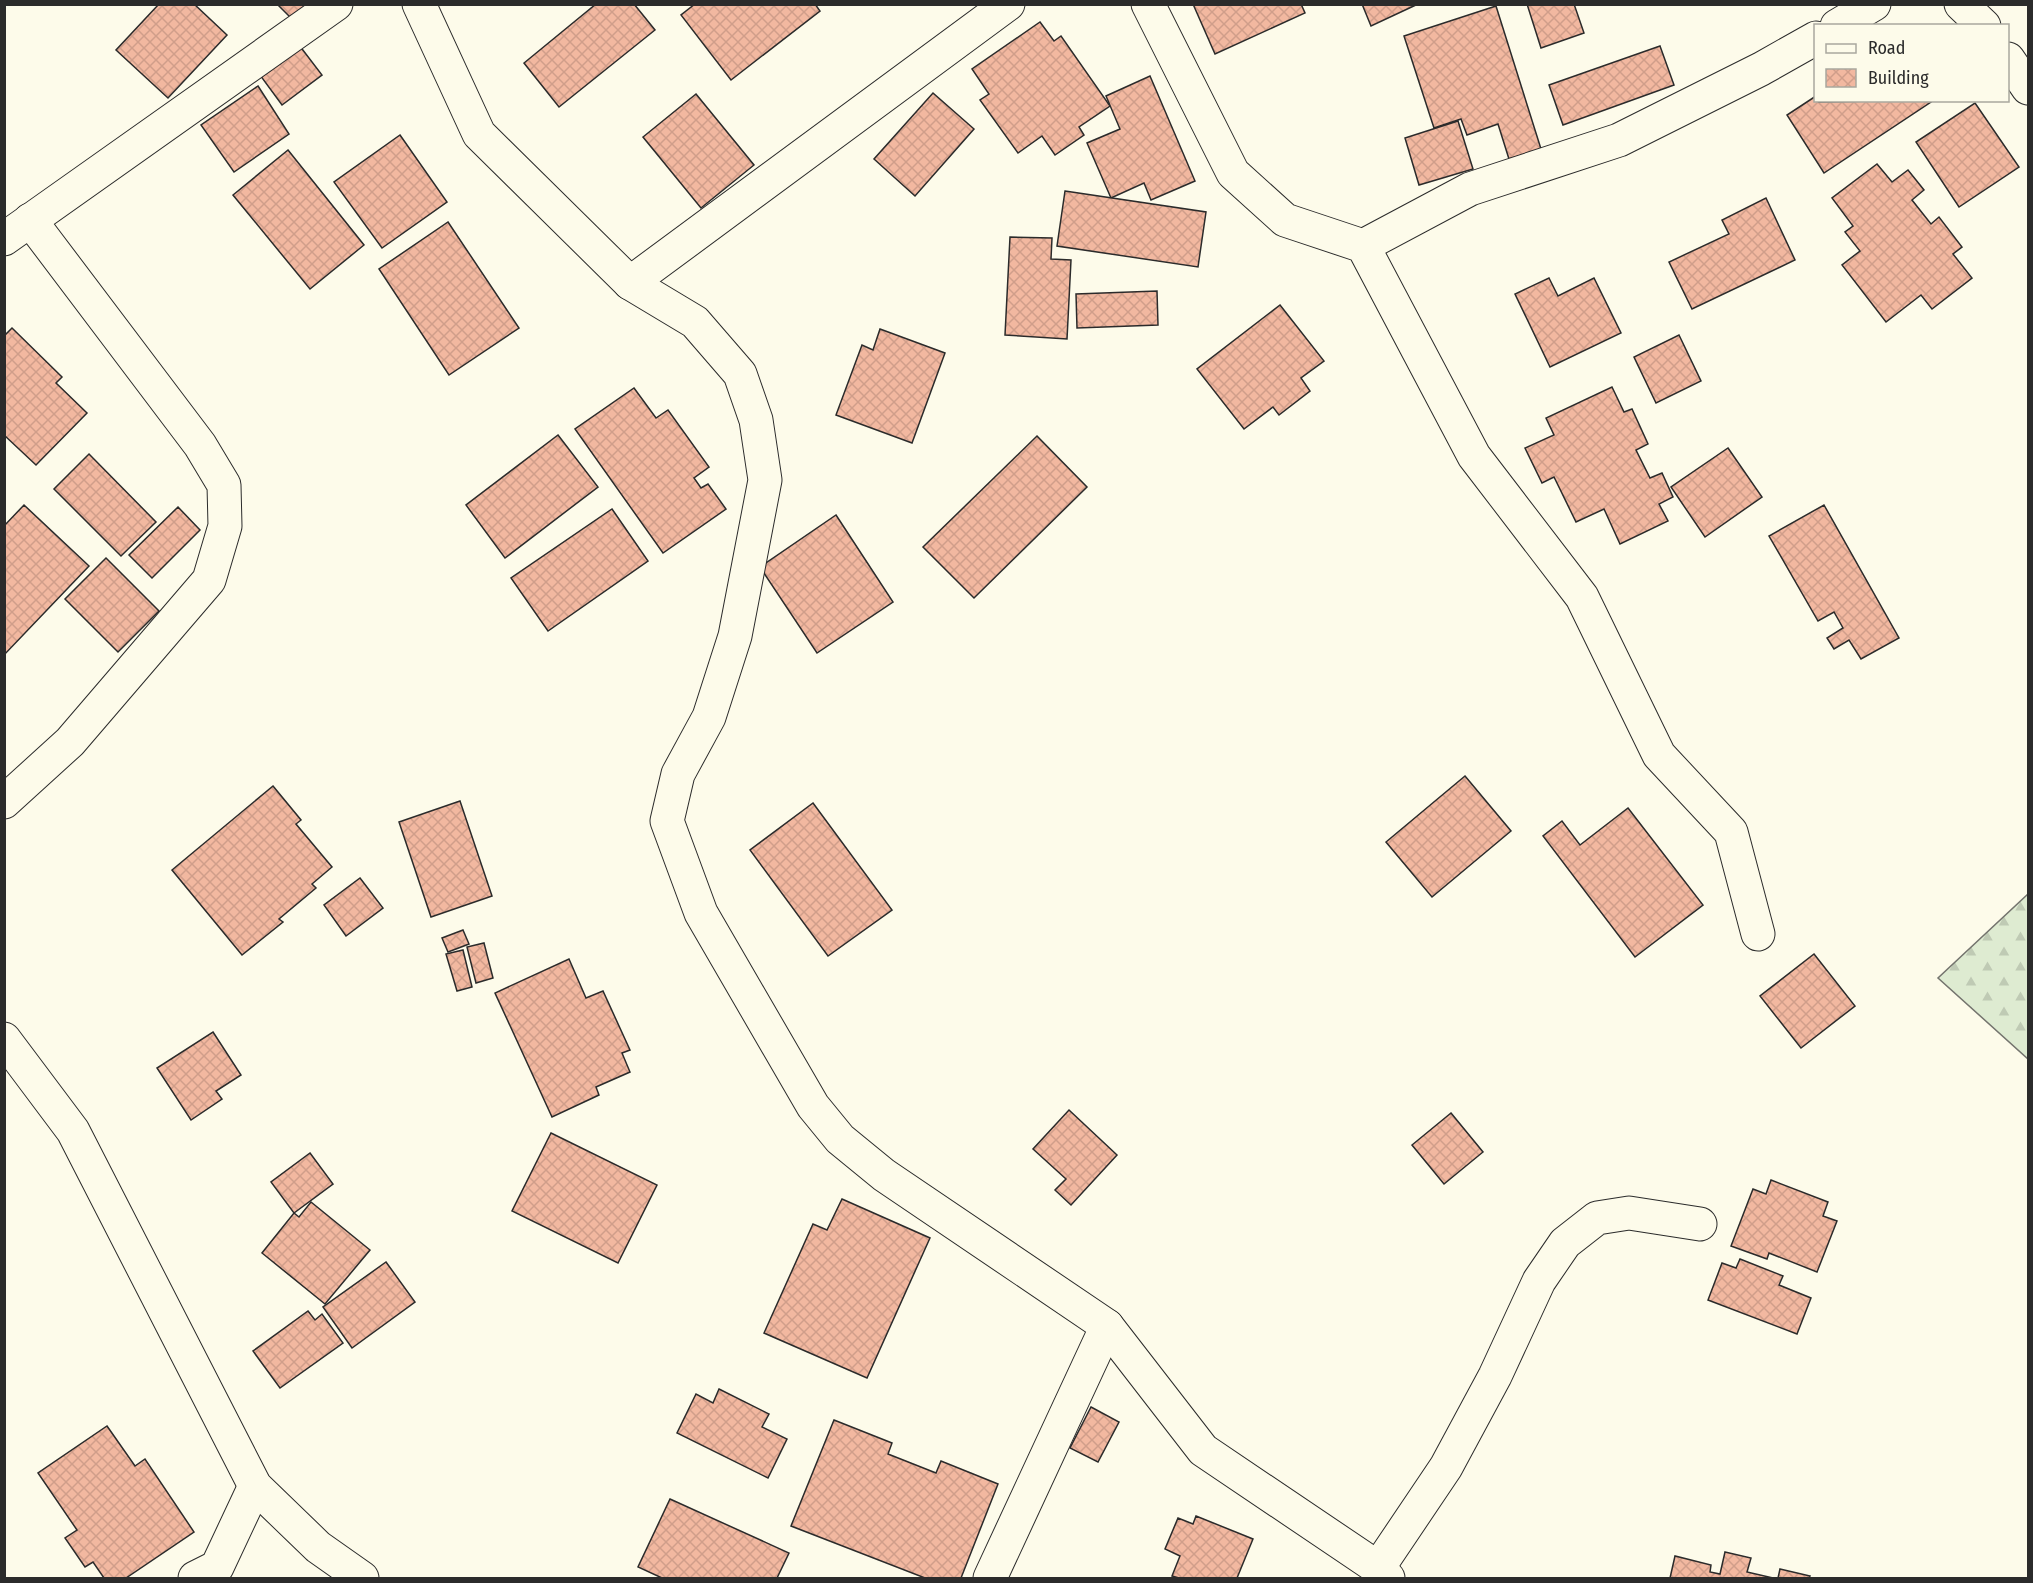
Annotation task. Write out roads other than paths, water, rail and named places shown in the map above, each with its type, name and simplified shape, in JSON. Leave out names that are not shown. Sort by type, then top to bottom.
[{"type":"street","points":[[4,239],[336,4]]},
{"type":"street","points":[[419,4],[479,134],[630,283],[695,322],[740,374],[756,420],[765,480],[735,636],[710,717],[678,774],[667,821],[701,913],[813,1106],[840,1139],[884,1175],[1107,1326],[1203,1450],[1383,1573],[1446,1467],[1495,1376],[1539,1281],[1565,1243],[1597,1218],[1629,1213],[1700,1224]]},
{"type":"street","points":[[630,283],[1008,4]]},
{"type":"street","points":[[1148,4],[1233,173],[1285,220],[1363,246],[1474,456],[1582,597],[1659,755],[1731,832],[1758,934]]},
{"type":"street","points":[[1840,24],[1874,4]]},
{"type":"street","points":[[1961,4],[1982,24]]},
{"type":"street","points":[[1363,246],[1470,189],[1618,140],[1761,69],[1814,39]]},
{"type":"street","points":[[2009,62],[2028,88]]},
{"type":"street","points":[[4,802],[69,742],[210,580],[225,526],[224,485],[200,445],[30,220]]},
{"type":"street","points":[[4,1039],[73,1131],[255,1486],[318,1547],[362,1578]]},
{"type":"street","points":[[990,1578],[1107,1326]]},
{"type":"street","points":[[195,1578],[217,1567],[255,1486]]}]
